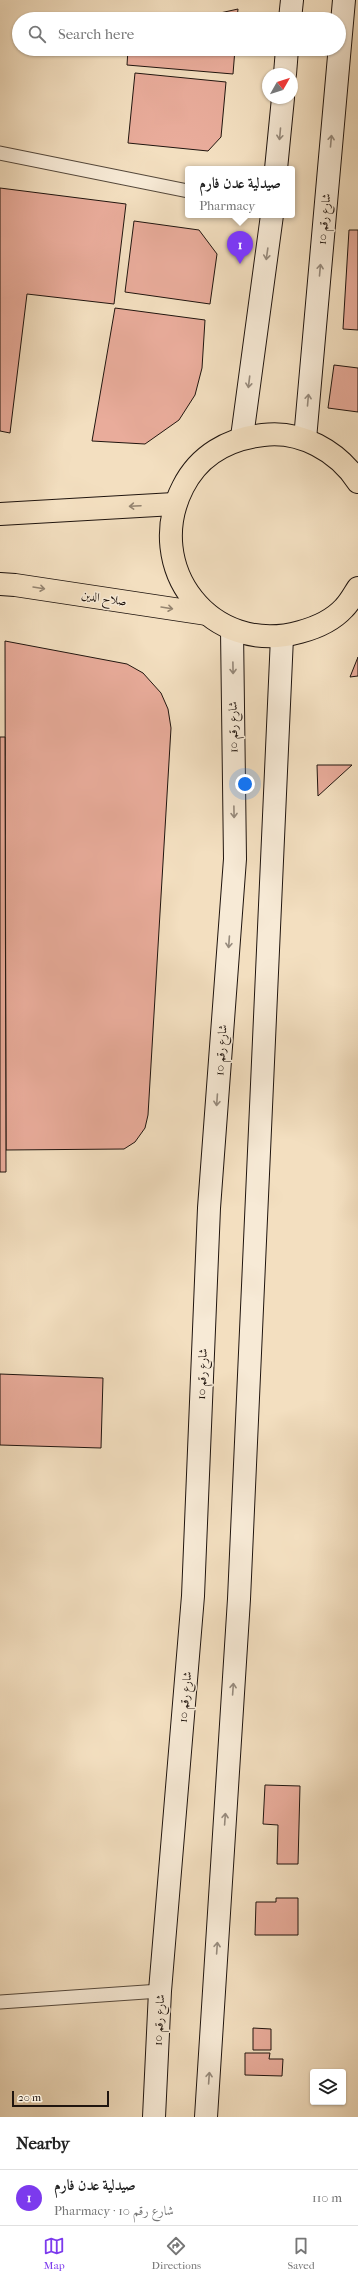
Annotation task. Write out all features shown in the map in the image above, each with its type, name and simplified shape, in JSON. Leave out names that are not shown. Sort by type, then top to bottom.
[{"type":"highway","points":[[358,482],[335,455],[305,439],[273,433],[242,437],[212,452],[189,475],[174,504],[169,536],[174,566],[187,592],[207,614],[232,630],[256,636],[282,637],[315,628],[344,608],[358,588]]},
{"type":"highway","points":[[0,514],[174,504]]},
{"type":"highway","name":"صلاح الدين","points":[[0,584],[207,614]]},
{"type":"main road","points":[[291,12],[292,0]]},
{"type":"main road","name":"شارع رقم 10","points":[[343,12],[344,0]]},
{"type":"main road","points":[[285,68],[286,56]]},
{"type":"main road","name":"شارع رقم 10","points":[[305,439],[339,56]]},
{"type":"main road","points":[[276,166],[282,104]]},
{"type":"main road","points":[[242,437],[272,218]]},
{"type":"main road","name":"شارع رقم 10","points":[[154,2117],[160,1991],[193,1596],[209,1208],[235,859],[232,630]]},
{"type":"main road","points":[[206,2117],[239,1599],[282,637]]},
{"type":"lane","points":[[0,153],[185,191]]},
{"type":"lane","points":[[0,2002],[160,1991]]},
{"type":"building","points":[[238,9],[238,12],[224,12]]},
{"type":"building","points":[[128,56],[234,56],[233,74],[127,65]]},
{"type":"building","points":[[135,73],[226,82],[221,137],[208,151],[128,143]]},
{"type":"building","points":[[0,188],[126,204],[114,304],[27,294],[10,433],[0,431]]},
{"type":"building","points":[[134,221],[199,230],[217,254],[210,304],[125,292]]},
{"type":"building","points":[[349,230],[358,230],[358,330],[343,329]]},
{"type":"building","points":[[115,308],[205,320],[202,368],[195,395],[179,420],[145,444],[92,441]]},
{"type":"building","points":[[334,365],[358,368],[358,412],[328,408]]},
{"type":"building","points":[[5,641],[127,664],[143,673],[161,693],[168,709],[171,728],[148,1115],[145,1128],[135,1142],[124,1149],[6,1150]]},
{"type":"building","points":[[358,657],[358,676],[350,677]]},
{"type":"building","points":[[0,737],[5,737],[6,1172],[0,1172]]},
{"type":"building","points":[[317,765],[352,765],[318,796]]},
{"type":"building","points":[[0,1374],[103,1378],[101,1448],[0,1445]]},
{"type":"building","points":[[265,1785],[300,1786],[298,1864],[277,1864],[278,1825],[263,1824]]},
{"type":"building","points":[[276,1898],[298,1898],[298,1935],[255,1935],[256,1902],[276,1902]]},
{"type":"building","points":[[253,2028],[271,2029],[271,2050],[253,2050]]},
{"type":"building","points":[[245,2053],[270,2053],[269,2059],[283,2059],[282,2076],[245,2075]]},
{"type":"place","name":"صيدلية عدن فارم","points":[[240,264]]}]
